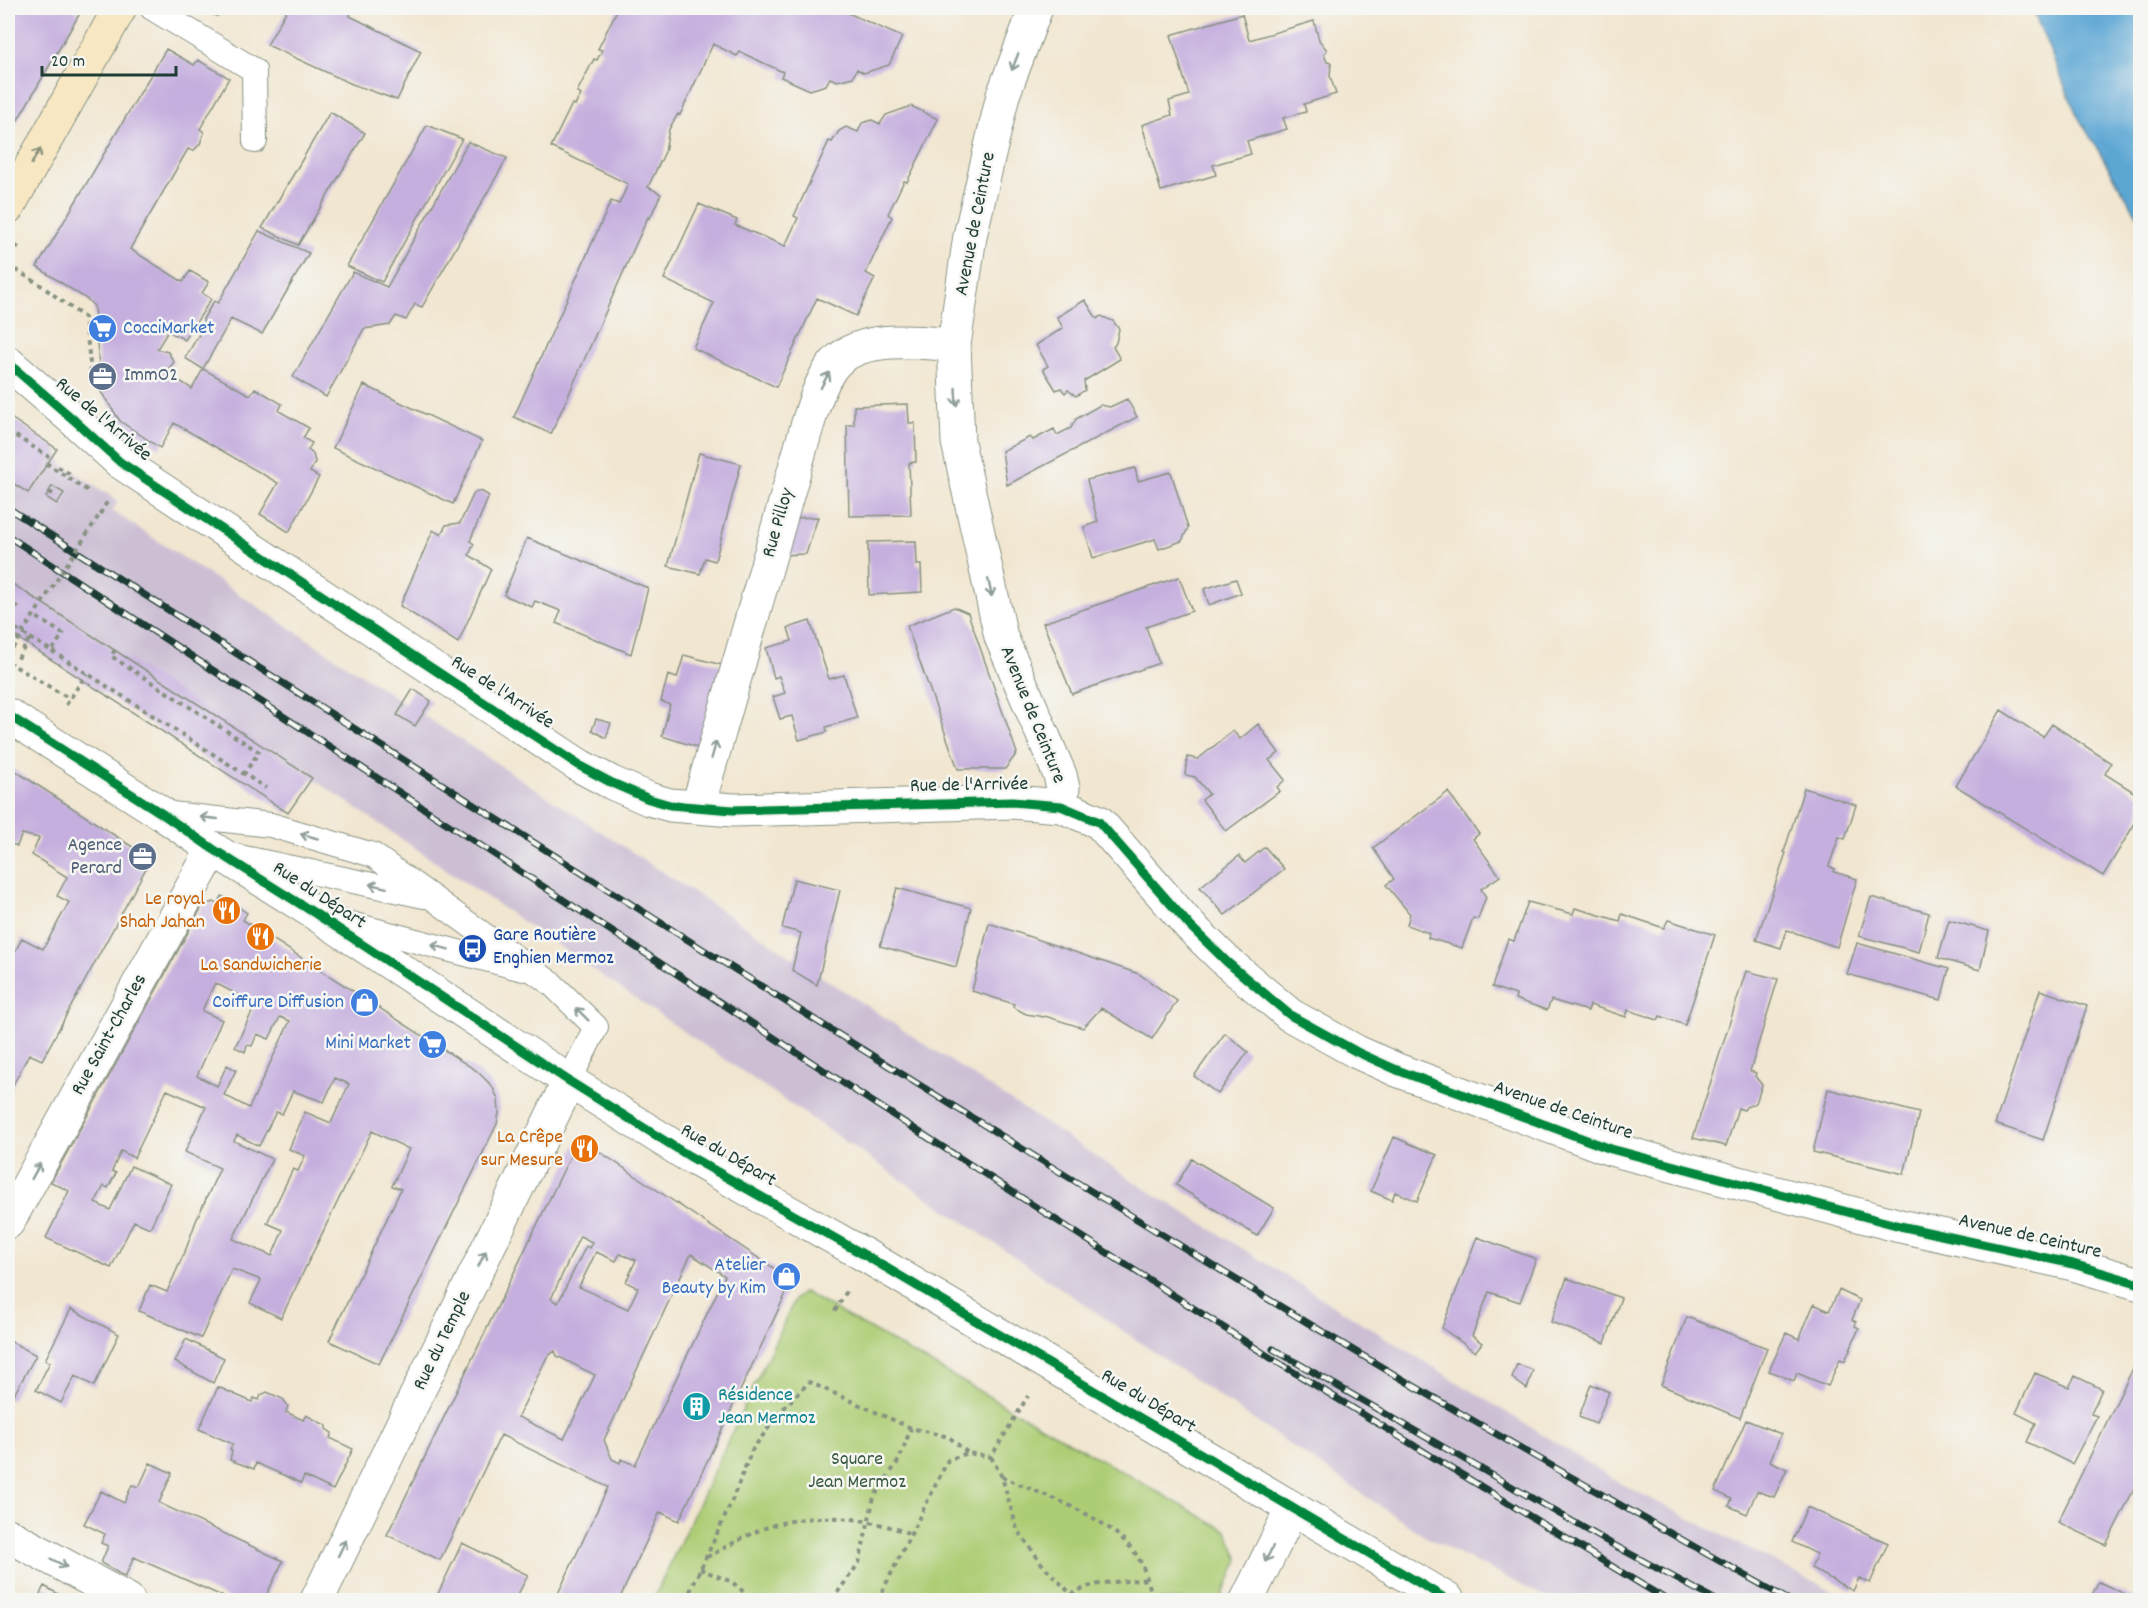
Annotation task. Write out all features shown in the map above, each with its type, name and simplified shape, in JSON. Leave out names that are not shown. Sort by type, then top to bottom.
[{"type":"main road","points":[[8,207],[120,8]]},
{"type":"street","name":"Avenue de Ceinture","points":[[1036,8],[1003,95],[970,237],[954,345],[958,442],[1001,637],[1060,774],[1063,788],[1061,806],[1099,822],[1190,926],[1227,962],[1290,1015],[1356,1052],[1397,1070],[1611,1149],[1900,1226],[2073,1264],[2140,1284]]},
{"type":"street","name":"Rue Pilloy","points":[[698,806],[819,391],[831,368],[843,356],[866,346],[894,341],[954,345]]},
{"type":"street","name":"Rue de l'Arrivée","points":[[8,363],[120,462],[580,766],[649,799],[670,805],[733,810],[1012,802],[1061,806]]},
{"type":"street","name":"Rue du Départ","points":[[8,715],[569,1081],[690,1156],[868,1257],[1448,1600]]},
{"type":"street","name":"Rue Saint-Charles","points":[[8,1222],[215,851]]},
{"type":"street","name":"Rue du Temple","points":[[317,1600],[569,1081]]},
{"type":"street","points":[[1247,1600],[1292,1509]]},
{"type":"street","points":[[8,1535],[128,1600]]},
{"type":"lane","points":[[152,8],[254,70],[255,141]]},
{"type":"lane","points":[[161,813],[271,825],[366,852],[435,898],[552,984],[596,1027],[569,1081]]},
{"type":"lane","points":[[215,851],[435,898]]},
{"type":"lane","points":[[316,914],[537,973]]},
{"type":"path","points":[[8,265],[86,318],[92,386]]},
{"type":"path","points":[[8,431],[50,457]]},
{"type":"path","points":[[46,463],[92,493]]},
{"type":"path","points":[[49,492],[55,495]]},
{"type":"path","points":[[8,656],[100,514]]},
{"type":"path","points":[[8,600],[19,608]]},
{"type":"path","points":[[16,629],[52,651],[63,634],[35,616]]},
{"type":"path","points":[[17,660],[30,638]]},
{"type":"path","points":[[115,650],[111,656],[259,752],[244,774]]},
{"type":"path","points":[[8,662],[70,699]]},
{"type":"path","points":[[686,1600],[728,1510],[752,1450],[781,1411],[809,1382],[911,1428],[949,1437],[968,1453]]},
{"type":"path","points":[[991,1456],[1018,1414]]},
{"type":"path","points":[[832,1600],[859,1563],[873,1497],[899,1460],[911,1428]]},
{"type":"path","points":[[878,1600],[948,1460],[968,1453],[991,1456]]},
{"type":"path","points":[[991,1456],[1002,1477],[1017,1529],[1042,1564],[1074,1600]]},
{"type":"path","points":[[1002,1477],[1102,1522],[1124,1539],[1139,1559],[1148,1579],[1153,1600]]},
{"type":"path","points":[[706,1557],[773,1525],[828,1516],[868,1520],[911,1534]]},
{"type":"path","points":[[700,1569],[732,1582],[753,1600]]},
{"type":"path","points":[[1064,1600],[1071,1594],[1104,1582],[1148,1579]]},
{"type":"shaded area","points":[[8,416],[57,449],[62,464],[118,501],[112,511],[1138,1184],[1622,1484],[1849,1600],[1551,1600],[1424,1536],[312,778],[64,617],[21,620],[8,641]]},
{"type":"green space","name":"Square Jean Mermoz","points":[[804,1292],[1227,1531],[1239,1560],[1220,1600],[653,1600],[795,1299]]},
{"type":"water","points":[[2032,8],[2140,8],[2140,220],[2077,115]]},
{"type":"building","points":[[8,8],[70,8],[80,13],[8,137]]},
{"type":"building","points":[[197,8],[222,8],[217,16]]},
{"type":"building","points":[[288,8],[343,8],[351,12],[350,16],[421,51],[397,100],[352,84],[267,45]]},
{"type":"building","points":[[618,8],[837,8],[902,37],[889,65],[864,73],[857,69],[853,77],[837,81],[830,78],[826,85],[810,90],[781,77],[783,72],[740,52],[737,56],[713,44],[680,115],[678,114],[669,129],[665,152],[648,187],[661,194],[650,218],[648,217],[551,434],[514,417],[611,201],[619,204],[628,184],[551,147],[572,104],[575,105],[581,95],[577,92],[594,59],[597,60],[602,50],[598,49]]},
{"type":"building","points":[[1242,14],[1249,40],[1314,21],[1319,40],[1327,50],[1324,54],[1327,62],[1331,63],[1330,76],[1336,94],[1304,104],[1306,112],[1283,118],[1287,129],[1247,141],[1251,154],[1213,165],[1216,175],[1161,191],[1142,125],[1172,115],[1169,101],[1189,95],[1171,35]]},
{"type":"building","points":[[166,49],[194,65],[198,60],[229,78],[200,129],[204,132],[200,144],[193,151],[188,149],[130,249],[183,282],[190,271],[209,282],[202,293],[211,299],[185,340],[168,331],[157,349],[168,352],[174,362],[166,372],[192,389],[203,369],[250,395],[255,388],[282,404],[279,411],[309,428],[303,438],[312,443],[308,450],[313,454],[315,462],[310,472],[319,477],[289,532],[260,514],[278,483],[174,423],[160,448],[120,421],[101,392],[94,306],[37,267]]},
{"type":"building","points":[[911,106],[938,119],[907,182],[904,181],[888,214],[892,217],[866,273],[875,278],[856,316],[817,298],[776,387],[693,348],[714,303],[664,279],[699,204],[737,220],[735,225],[785,246],[798,218],[794,216],[829,141],[832,142],[839,131],[846,127],[858,132],[862,123],[872,120],[880,124],[886,115]]},
{"type":"building","points":[[330,112],[365,133],[298,245],[262,228]]},
{"type":"building","points":[[427,125],[462,139],[382,282],[347,266]]},
{"type":"building","points":[[468,142],[507,158],[422,307],[415,304],[406,320],[396,316],[390,325],[364,329],[326,397],[293,377],[353,272],[387,287]]},
{"type":"building","points":[[259,231],[309,253],[262,334],[231,319],[203,369],[185,358],[204,326],[203,319],[214,301],[218,303]]},
{"type":"building","points":[[1085,300],[1097,319],[1101,316],[1113,321],[1119,329],[1113,347],[1120,359],[1084,381],[1085,390],[1076,396],[1068,390],[1065,393],[1061,388],[1056,390],[1043,369],[1048,366],[1036,345],[1063,328],[1057,317]]},
{"type":"building","points":[[364,385],[482,441],[453,504],[333,448]]},
{"type":"building","points":[[1127,399],[1137,417],[1007,485],[1002,451],[1030,437],[1033,440],[1054,429],[1057,435],[1071,428],[1076,419],[1100,405],[1110,407]]},
{"type":"building","points":[[908,404],[909,423],[915,423],[916,462],[909,463],[911,515],[849,516],[847,425],[854,425],[854,406]]},
{"type":"building","points":[[8,416],[57,449],[28,493],[8,480]]},
{"type":"building","points":[[699,453],[741,464],[715,561],[705,558],[700,574],[668,566]]},
{"type":"building","points":[[1135,468],[1138,481],[1171,472],[1188,528],[1182,541],[1159,549],[1155,539],[1093,558],[1084,527],[1098,522],[1087,480]]},
{"type":"building","points":[[52,486],[64,493],[57,504],[46,497]]},
{"type":"building","points":[[481,491],[489,496],[470,541],[474,544],[469,555],[491,569],[458,643],[400,606],[433,530],[441,535],[446,525],[460,523],[474,493]]},
{"type":"building","points":[[818,517],[806,554],[781,555],[792,518]]},
{"type":"building","points":[[527,538],[648,588],[631,654],[556,623],[561,611],[535,601],[532,607],[504,595]]},
{"type":"building","points":[[916,541],[917,565],[921,565],[922,592],[869,595],[868,542]]},
{"type":"building","points":[[1179,577],[1192,611],[1146,627],[1159,663],[1072,694],[1043,623]]},
{"type":"building","points":[[1236,579],[1241,593],[1209,605],[1204,589]]},
{"type":"building","points":[[8,581],[312,778],[288,813],[12,634],[8,640]]},
{"type":"building","points":[[954,607],[968,613],[1017,753],[1005,769],[958,769],[907,626]]},
{"type":"building","points":[[810,621],[829,679],[844,675],[857,718],[826,727],[827,732],[799,740],[792,716],[780,719],[773,697],[785,693],[779,676],[774,678],[766,648],[792,641],[788,628]]},
{"type":"building","points":[[684,655],[722,665],[700,748],[662,736],[670,705],[661,701],[668,675],[677,678]]},
{"type":"building","points":[[413,689],[431,701],[415,726],[397,715]]},
{"type":"building","points":[[2001,710],[2043,737],[2052,724],[2111,763],[2105,774],[2140,796],[2140,815],[2103,876],[1956,786]]},
{"type":"building","points":[[596,719],[611,723],[606,738],[592,730]]},
{"type":"building","points":[[1258,724],[1279,753],[1269,760],[1285,780],[1277,787],[1280,791],[1226,831],[1202,800],[1209,794],[1195,777],[1185,775],[1187,757],[1198,759],[1233,731],[1240,739]]},
{"type":"building","points":[[8,766],[151,859],[42,1060],[29,1054],[8,1095],[8,966],[22,938],[43,949],[69,902],[57,896],[67,877],[32,855],[39,838],[22,834],[17,846],[8,843]]},
{"type":"building","points":[[1804,788],[1856,805],[1845,839],[1839,837],[1829,866],[1835,869],[1834,872],[1857,879],[1837,947],[1787,930],[1781,948],[1756,940],[1786,853],[1784,852]]},
{"type":"building","points":[[1448,792],[1479,834],[1473,839],[1500,876],[1481,889],[1486,897],[1478,919],[1473,918],[1462,948],[1428,938],[1429,933],[1407,925],[1410,914],[1386,885],[1394,879],[1373,848]]},
{"type":"building","points":[[1265,847],[1284,869],[1225,915],[1200,887],[1239,856],[1245,863]]},
{"type":"building","points":[[794,879],[840,890],[817,985],[792,970],[801,933],[782,928]]},
{"type":"building","points":[[897,888],[971,908],[956,967],[880,946]]},
{"type":"building","points":[[222,896],[247,913],[243,920],[477,1071],[492,1086],[498,1099],[497,1124],[379,1364],[329,1341],[401,1189],[392,1186],[409,1149],[372,1131],[281,1318],[250,1303],[261,1280],[232,1269],[201,1338],[139,1311],[150,1285],[167,1292],[220,1168],[185,1152],[206,1107],[167,1090],[134,1158],[121,1151],[112,1171],[116,1173],[108,1188],[104,1186],[95,1203],[110,1210],[131,1166],[171,1184],[150,1228],[134,1221],[111,1268],[46,1238],[69,1191],[51,1182],[203,905],[214,902],[218,904]],"holes":[[[215,983],[256,1004],[235,1047],[245,1052],[247,1045],[252,1046],[257,1034],[269,1039],[280,1017],[290,1021],[249,1108],[224,1095],[236,1070],[227,1065],[217,1086],[197,1076],[222,1020],[202,1011]],[[335,1078],[349,1084],[331,1123],[305,1112],[289,1149],[305,1156],[298,1171],[293,1169],[267,1223],[283,1230],[272,1256],[233,1239],[272,1159],[234,1141],[237,1135],[259,1146],[276,1112],[282,1114],[293,1091],[324,1102]]]},
{"type":"building","points":[[1871,897],[1929,913],[1919,952],[1859,936]]},
{"type":"building","points":[[1528,902],[1573,914],[1575,908],[1620,921],[1622,914],[1664,928],[1668,920],[1715,935],[1685,1025],[1660,1016],[1658,1020],[1628,1010],[1626,1017],[1590,1005],[1588,1011],[1551,1000],[1547,1010],[1515,999],[1516,995],[1492,987],[1508,939],[1514,941]]},
{"type":"building","points":[[1949,920],[1989,931],[1980,970],[1938,958]]},
{"type":"building","points":[[989,923],[1139,974],[1177,1001],[1152,1039],[1101,1008],[1083,1028],[1045,1016],[1026,1014],[1013,1007],[1014,1004],[972,991]]},
{"type":"building","points":[[1857,943],[1949,969],[1941,1000],[1847,974]]},
{"type":"building","points":[[1746,971],[1778,979],[1750,1071],[1756,1073],[1755,1076],[1762,1085],[1756,1103],[1744,1110],[1738,1108],[1726,1146],[1693,1138]]},
{"type":"building","points":[[2040,990],[2087,1006],[2043,1140],[1995,1124]]},
{"type":"building","points":[[1225,1033],[1248,1052],[1218,1094],[1194,1076]]},
{"type":"building","points":[[1828,1089],[1919,1113],[1904,1174],[1813,1152]]},
{"type":"building","points":[[1394,1137],[1437,1155],[1417,1201],[1395,1192],[1392,1200],[1371,1191]]},
{"type":"building","points":[[579,1138],[787,1277],[787,1291],[679,1521],[660,1512],[619,1600],[555,1600],[608,1487],[501,1435],[440,1560],[387,1535]],"holes":[[[580,1236],[592,1242],[589,1248],[586,1246],[558,1303],[551,1299]],[[596,1252],[616,1261],[620,1254],[636,1260],[626,1282],[638,1288],[628,1309],[579,1287]],[[691,1254],[725,1276],[635,1465],[621,1459],[620,1463],[612,1459],[604,1440]],[[555,1351],[557,1356],[595,1375],[564,1439],[518,1417],[547,1357]]]},
{"type":"building","points":[[1192,1159],[1274,1208],[1257,1236],[1176,1185]]},
{"type":"building","points":[[1477,1237],[1536,1259],[1520,1302],[1489,1292],[1472,1336],[1482,1343],[1475,1352],[1442,1328]]},
{"type":"building","points":[[1567,1278],[1621,1298],[1605,1343],[1551,1322]]},
{"type":"building","points":[[1839,1290],[1860,1300],[1852,1320],[1859,1328],[1845,1361],[1840,1359],[1828,1386],[1797,1373],[1794,1381],[1769,1371],[1786,1333],[1799,1339],[1814,1304],[1829,1311]]},
{"type":"building","points":[[71,1309],[119,1334],[94,1386],[75,1376],[61,1403],[36,1390],[50,1362],[45,1360]]},
{"type":"building","points":[[1687,1317],[1767,1348],[1740,1418],[1661,1385]]},
{"type":"building","points":[[186,1339],[224,1358],[213,1383],[175,1362]]},
{"type":"building","points":[[8,1340],[36,1355],[11,1400],[8,1399]]},
{"type":"building","points":[[2140,1354],[2140,1490],[2135,1487],[2106,1545],[2058,1522]]},
{"type":"building","points":[[1517,1364],[1533,1370],[1527,1389],[1512,1378]]},
{"type":"building","points":[[2035,1373],[2069,1387],[2075,1376],[2102,1389],[2091,1414],[2097,1416],[2072,1464],[2027,1442],[2036,1423],[2016,1413]]},
{"type":"building","points":[[1591,1384],[1609,1392],[1596,1424],[1579,1417]]},
{"type":"building","points":[[218,1387],[252,1402],[254,1398],[259,1400],[261,1395],[267,1392],[283,1399],[288,1406],[286,1412],[303,1420],[306,1415],[327,1426],[326,1429],[332,1433],[330,1438],[353,1449],[333,1490],[304,1476],[301,1483],[256,1463],[254,1469],[230,1460],[232,1451],[230,1450],[233,1444],[199,1429]]},
{"type":"building","points":[[1746,1420],[1781,1434],[1770,1461],[1787,1469],[1774,1497],[1757,1491],[1747,1514],[1729,1506],[1732,1499],[1715,1491]]},
{"type":"building","points":[[150,1463],[172,1473],[159,1503],[283,1561],[264,1600],[231,1600],[134,1557],[125,1577],[101,1563],[108,1546],[101,1543],[105,1534],[84,1524],[101,1491],[124,1503],[132,1485],[139,1487]]},
{"type":"building","points":[[1807,1507],[1888,1543],[1870,1583],[1859,1578],[1853,1591],[1811,1568],[1817,1554],[1792,1542]]},
{"type":"building","points":[[462,1543],[528,1575],[515,1600],[435,1600]]},
{"type":"building","points":[[2099,1582],[2125,1594],[2137,1600],[2089,1600]]},
{"type":"building","points":[[44,1586],[69,1600],[37,1600]]},
{"type":"railway","points":[[8,508],[650,916],[1135,1218],[1420,1390],[1789,1600]]},
{"type":"railway","points":[[8,536],[854,1090],[1274,1360],[1667,1600]]},
{"type":"railway","points":[[1273,1349],[1610,1543],[1716,1600]]},
{"type":"cycle path","points":[[8,363],[120,462],[580,766],[649,799],[670,805],[733,810],[1012,802],[1061,806],[1099,822],[1190,926],[1227,962],[1290,1015],[1357,1052],[1397,1070],[1611,1149],[1900,1226],[2073,1264],[2140,1284]]},
{"type":"cycle path","points":[[8,715],[569,1081],[689,1156],[868,1257],[1448,1600]]},
{"type":"place","name":"CocciMarket","points":[[102,329]]},
{"type":"place","name":"ImmO2","points":[[103,376]]},
{"type":"place","name":"Agence Perard","points":[[143,857]]},
{"type":"place","name":"Le royal Shah Jahan","points":[[226,911]]},
{"type":"place","name":"La Sandwicherie","points":[[261,936]]},
{"type":"place","name":"Gare Routière Enghien Mermoz","points":[[472,948]]},
{"type":"place","name":"Coiffure Diffusion","points":[[365,1003]]},
{"type":"place","name":"Mini Market","points":[[432,1044]]},
{"type":"place","name":"La Crêpe sur Mesure","points":[[584,1149]]},
{"type":"place","name":"Atelier Beauty by Kim","points":[[787,1277]]},
{"type":"place","name":"Résidence Jean Mermoz","points":[[697,1407]]}]
